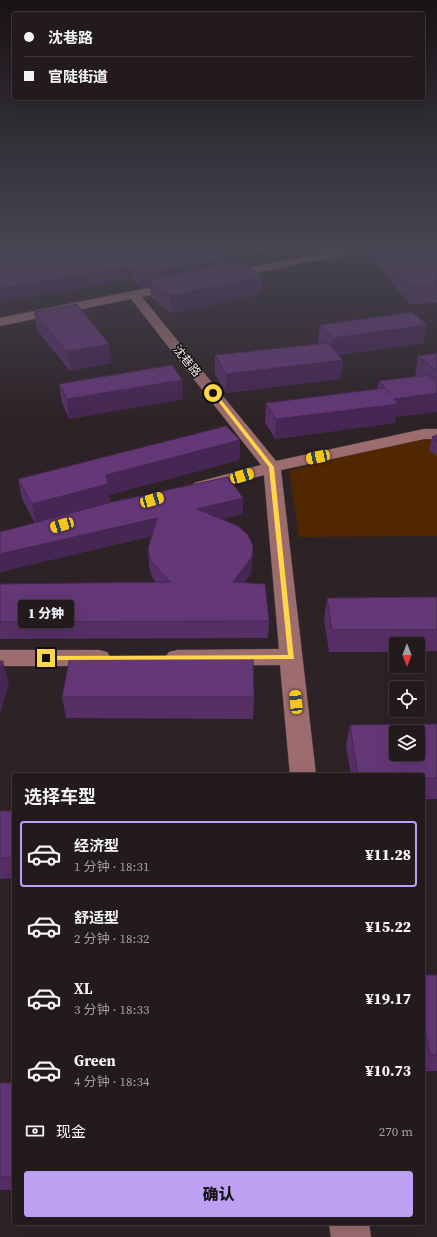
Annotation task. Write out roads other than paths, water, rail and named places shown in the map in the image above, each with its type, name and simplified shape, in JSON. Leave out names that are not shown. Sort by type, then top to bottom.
[{"type":"street","points":[[0,322],[96,303]]},
{"type":"street","name":"沈巷路","points":[[140,303],[272,467]]},
{"type":"street","points":[[187,491],[272,467],[424,434],[437,434]]},
{"type":"street","points":[[272,467],[303,773]]},
{"type":"street","points":[[158,658],[291,657]]},
{"type":"street","points":[[0,658],[118,658]]},
{"type":"street","points":[[349,1225],[351,1237]]}]
